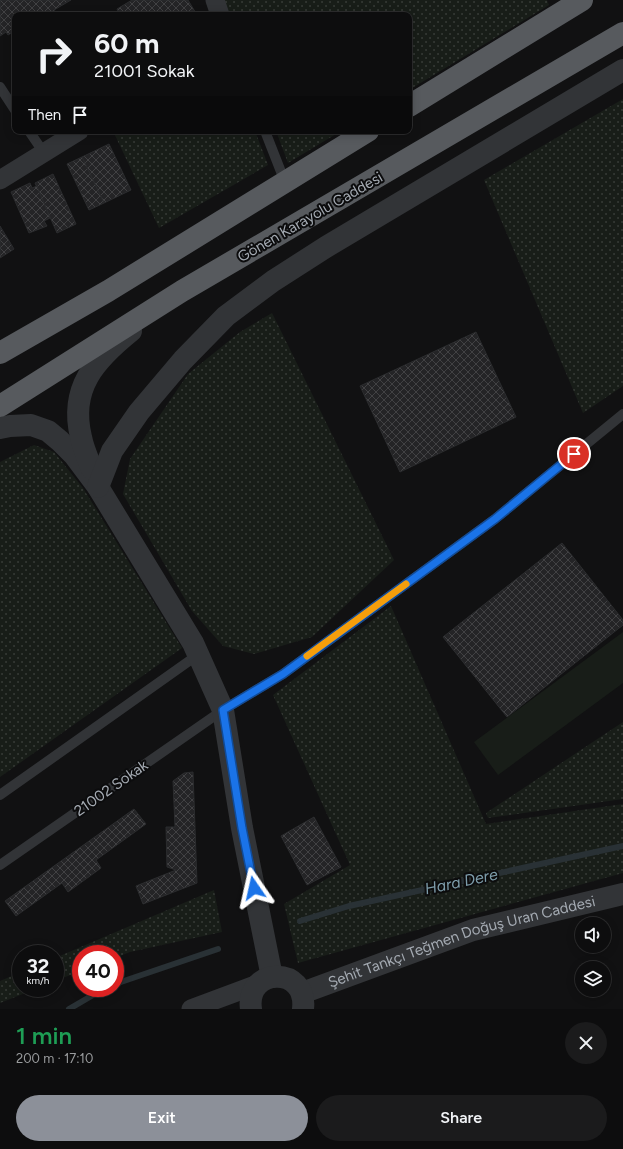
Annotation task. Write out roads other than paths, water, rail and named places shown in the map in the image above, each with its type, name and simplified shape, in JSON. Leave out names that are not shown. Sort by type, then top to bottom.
[{"type":"highway","points":[[412,104],[582,0]]},
{"type":"highway","name":"Gönen Karayolu Caddesi","points":[[0,406],[182,291],[623,33]]},
{"type":"highway","points":[[0,353],[108,291],[363,134]]},
{"type":"street","points":[[215,0],[219,12]]},
{"type":"street","points":[[98,487],[112,451],[139,412],[183,360],[226,316],[273,281],[326,247],[623,70]]},
{"type":"street","points":[[0,180],[74,134]]},
{"type":"street","points":[[98,487],[81,437],[78,415],[80,393],[90,372],[102,356],[116,343],[182,291]]},
{"type":"street","points":[[0,428],[31,425],[48,431],[74,455],[98,487],[193,643],[223,710],[256,903],[265,981]]},
{"type":"street","name":"Şehit Tankçı Teğmen Doğuş Uran Caddesi","points":[[303,1001],[473,930],[623,894]]},
{"type":"street","points":[[191,1009],[280,976],[288,978],[298,986],[303,1001]]},
{"type":"street","points":[[251,1009],[251,995],[265,981]]},
{"type":"lane","points":[[0,87],[12,105]]},
{"type":"lane","points":[[31,134],[44,153]]},
{"type":"lane","points":[[266,134],[285,182]]},
{"type":"lane","name":"21002 Sokak","points":[[0,865],[223,710],[283,674],[495,519],[623,414]]},
{"type":"lane","points":[[0,794],[198,654]]},
{"type":"waterway","name":"Hara Dere","points":[[300,921],[349,906],[623,846]]},
{"type":"waterway","name":"Hara Dere","points":[[124,981],[218,949]]},
{"type":"waterway","name":"Hara Dere","points":[[69,1009],[90,997]]}]
